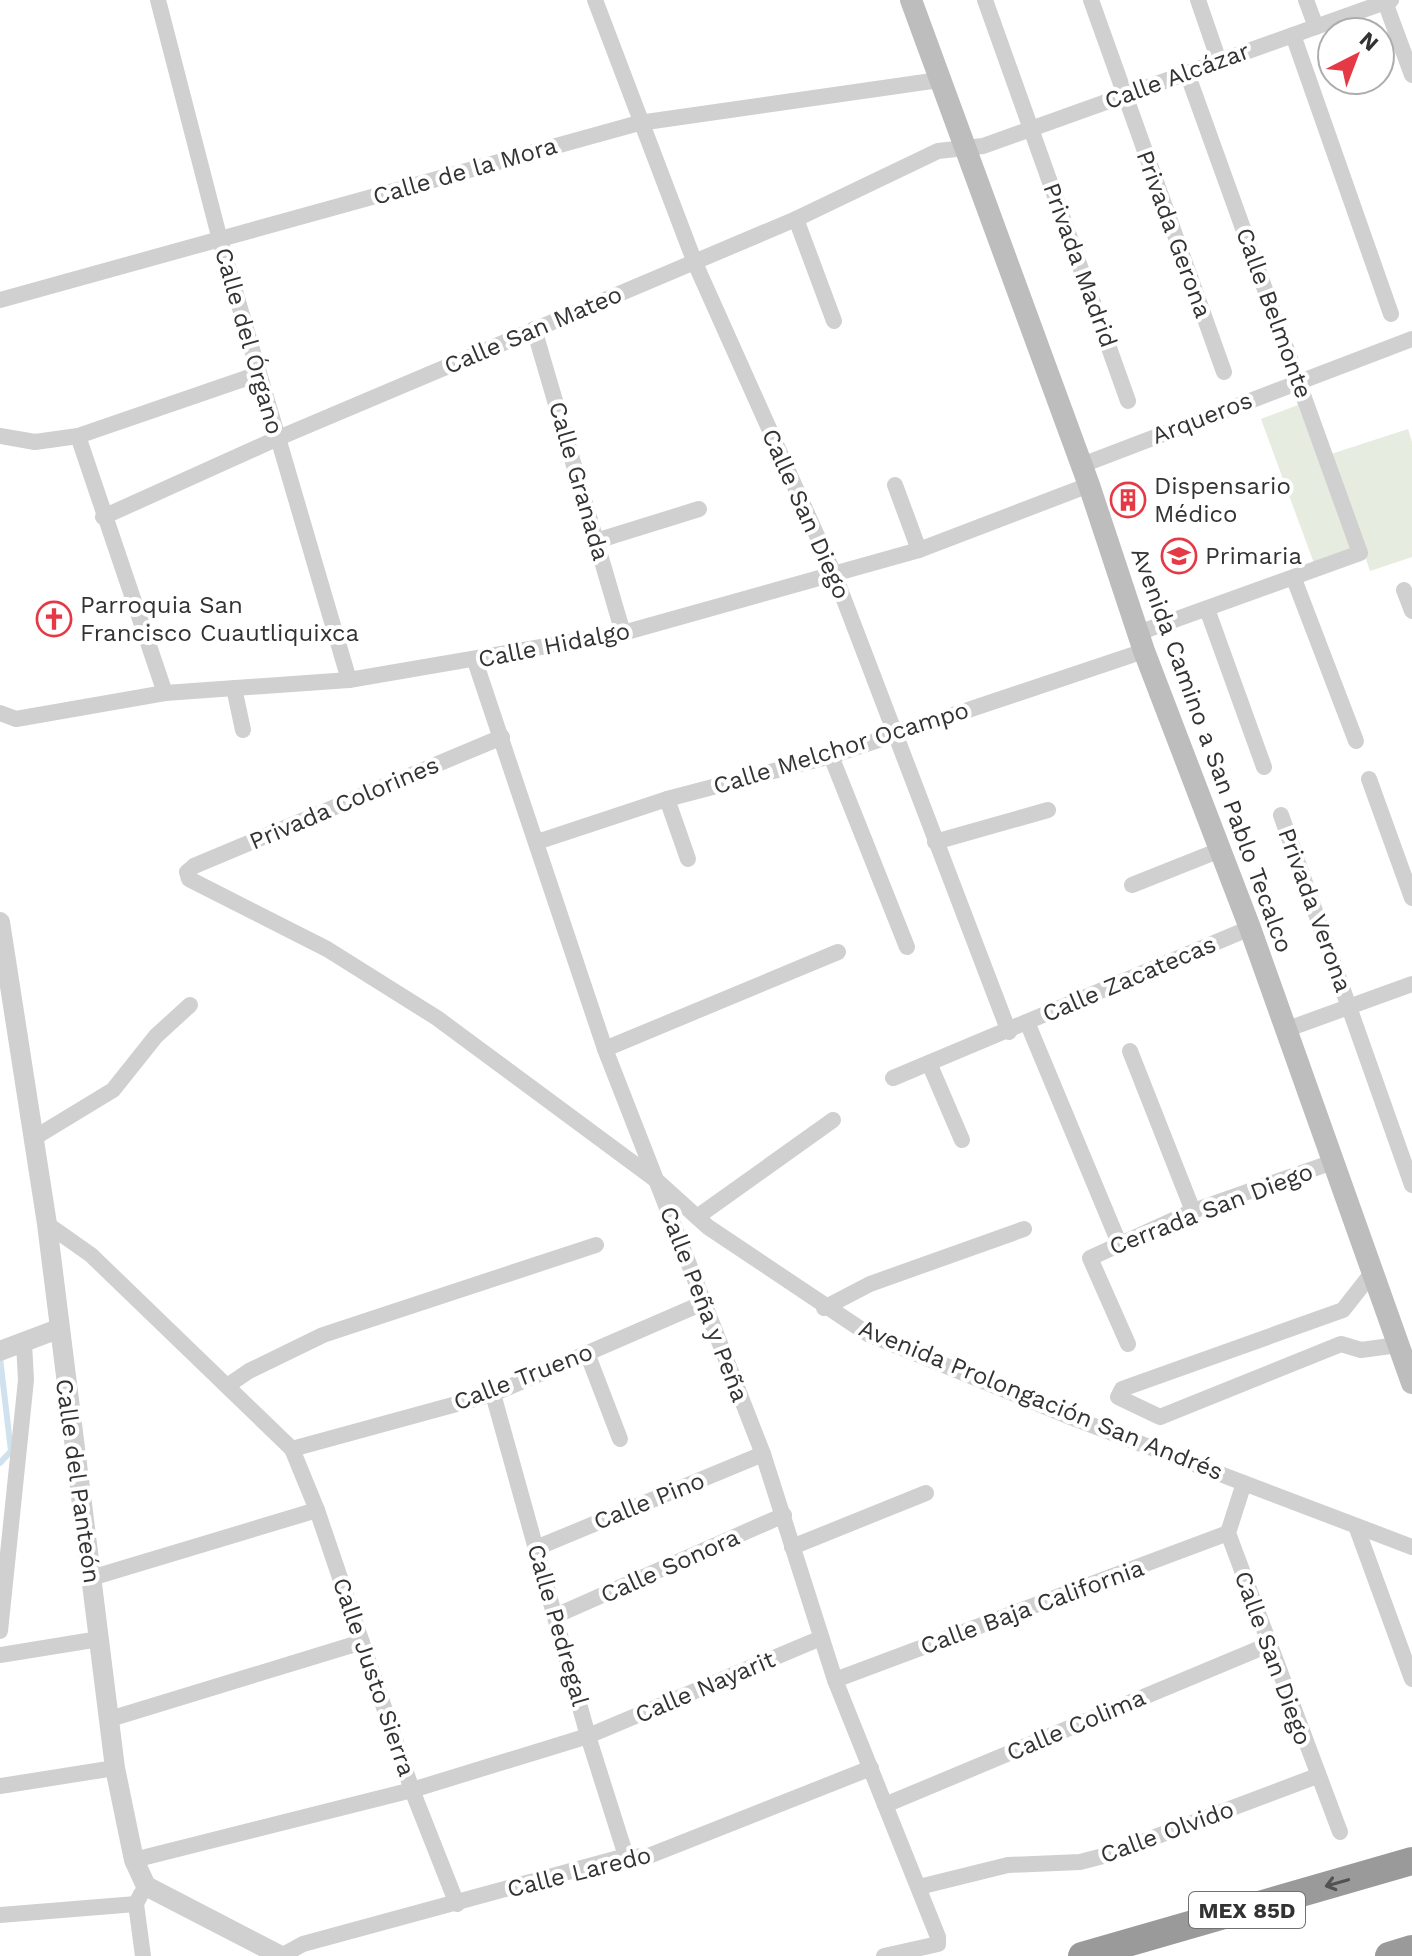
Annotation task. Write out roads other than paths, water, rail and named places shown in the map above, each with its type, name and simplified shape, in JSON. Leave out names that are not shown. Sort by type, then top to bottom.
[{"type":"highway","name":"MEX 85D","points":[[1082,1956],[1412,1861]]},
{"type":"highway","points":[[1389,1956],[1412,1949]]},
{"type":"main road","name":"Avenida Camino a San Pablo Tecalco","points":[[911,0],[1086,475],[1141,642],[1250,928],[1412,1383]]},
{"type":"street","name":"Calle del Órgano","points":[[158,0],[220,240],[349,680]]},
{"type":"street","name":"Calle San Diego","points":[[595,0],[639,123],[695,263],[835,576],[1009,1032]]},
{"type":"street","name":"Privada Madrid","points":[[985,0],[1128,401]]},
{"type":"street","name":"Privada Gerona","points":[[1091,0],[1224,372]]},
{"type":"street","points":[[1198,0],[1219,61]]},
{"type":"street","points":[[1306,0],[1316,27]]},
{"type":"street","name":"Calle Alcázar","points":[[1346,16],[1388,1]]},
{"type":"street","points":[[1388,1],[1412,75]]},
{"type":"street","name":"Calle Alcázar","points":[[963,148],[983,146],[1316,27]]},
{"type":"street","points":[[1293,35],[1391,314]]},
{"type":"street","name":"Calle Belmonte","points":[[1187,73],[1360,553]]},
{"type":"street","name":"Calle de la Mora","points":[[0,300],[639,123],[939,80]]},
{"type":"street","name":"Calle San Mateo","points":[[103,517],[276,439],[796,219],[938,151],[963,148]]},
{"type":"street","points":[[796,219],[834,321]]},
{"type":"street","name":"Calle Granada","points":[[534,329],[623,633]]},
{"type":"street","name":"Arqueros","points":[[1086,475],[1298,381],[1412,339]]},
{"type":"street","points":[[0,436],[35,442],[78,436],[258,374]]},
{"type":"street","points":[[78,436],[165,693]]},
{"type":"street","name":"Calle Hidalgo","points":[[0,713],[16,719],[165,693],[349,680],[475,661],[623,633],[919,550],[1086,475]]},
{"type":"street","points":[[895,485],[919,550]]},
{"type":"street","points":[[596,541],[699,509]]},
{"type":"street","name":"Calle Melchor Ocampo","points":[[537,842],[667,799],[831,756],[895,735],[1141,642],[1207,609],[1360,553]]},
{"type":"street","points":[[1294,579],[1356,741]]},
{"type":"street","points":[[1404,590],[1412,611]]},
{"type":"street","points":[[1207,609],[1264,767]]},
{"type":"street","name":"Calle Peña y Peña","points":[[475,661],[605,1049],[763,1454],[835,1680],[919,1887],[938,1944],[884,1956]]},
{"type":"street","points":[[234,688],[243,730]]},
{"type":"street","name":"Privada Colorines","points":[[187,872],[502,737]]},
{"type":"street","points":[[831,756],[907,947]]},
{"type":"street","points":[[1369,779],[1412,898]]},
{"type":"street","points":[[667,799],[688,859]]},
{"type":"street","points":[[935,842],[1048,810]]},
{"type":"street","name":"Privada Verona","points":[[1281,815],[1412,1185]]},
{"type":"street","points":[[1132,885],[1220,850]]},
{"type":"street","name":"Avenida Prolongación San Andrés","points":[[187,872],[189,879],[327,949],[437,1018],[656,1180],[697,1217],[824,1308],[897,1346],[1073,1418],[1412,1547]]},
{"type":"street","name":"Calle del Panteón","points":[[0,922],[47,1224],[115,1768],[141,1895]]},
{"type":"street","name":"Calle Zacatecas","points":[[893,1078],[1009,1032],[1250,928]]},
{"type":"street","points":[[605,1049],[838,952]]},
{"type":"street","points":[[1285,1030],[1412,984]]},
{"type":"street","points":[[34,1138],[113,1090],[156,1036],[190,1005]]},
{"type":"street","points":[[1027,1022],[1119,1243]]},
{"type":"street","points":[[1130,1051],[1193,1211]]},
{"type":"street","points":[[929,1063],[962,1140]]},
{"type":"street","points":[[697,1217],[833,1120]]},
{"type":"street","name":"Cerrada San Diego","points":[[1128,1344],[1090,1262],[1095,1255],[1193,1211],[1333,1162]]},
{"type":"street","points":[[47,1224],[91,1255],[292,1449]]},
{"type":"street","points":[[824,1308],[870,1284],[1024,1229]]},
{"type":"street","points":[[227,1386],[249,1371],[323,1335],[596,1245]]},
{"type":"street","points":[[1372,1273],[1343,1310],[1122,1389],[1118,1397],[1152,1416],[1163,1416],[1341,1344],[1361,1350],[1398,1345]]},
{"type":"street","name":"Calle Trueno","points":[[292,1449],[493,1394],[703,1303]]},
{"type":"street","points":[[1341,1344],[1343,1310]]},
{"type":"street","points":[[0,1631],[26,1380],[10,1348],[58,1329]]},
{"type":"street","points":[[587,1353],[620,1439]]},
{"type":"street","name":"Calle Pedregal","points":[[493,1394],[588,1736],[626,1856]]},
{"type":"street","name":"Calle Justo Sierra","points":[[292,1449],[317,1510],[412,1790],[457,1904]]},
{"type":"street","name":"Calle Pino","points":[[536,1548],[763,1454]]},
{"type":"street","points":[[1228,1533],[1244,1483]]},
{"type":"street","points":[[792,1547],[926,1493]]},
{"type":"street","points":[[91,1578],[317,1510]]},
{"type":"street","name":"Calle Sonora","points":[[555,1616],[784,1515]]},
{"type":"street","points":[[1356,1526],[1412,1679]]},
{"type":"street","name":"Calle San Diego","points":[[1228,1533],[1340,1832]]},
{"type":"street","name":"Calle Baja California","points":[[835,1680],[1228,1533]]},
{"type":"street","name":"Calle Nayarit","points":[[134,1860],[412,1790],[588,1736],[821,1638]]},
{"type":"street","points":[[0,1655],[99,1639]]},
{"type":"street","points":[[110,1719],[362,1642]]},
{"type":"street","name":"Calle Colima","points":[[885,1805],[1268,1645]]},
{"type":"street","points":[[0,1786],[115,1768]]},
{"type":"street","name":"Calle Laredo","points":[[281,1956],[303,1944],[626,1856],[646,1857],[871,1768]]},
{"type":"street","name":"Calle Olvido","points":[[919,1887],[1008,1865],[1080,1862],[1107,1855],[1317,1776]]},
{"type":"street","points":[[141,1895],[143,1956]]},
{"type":"street","points":[[0,1915],[141,1895],[281,1956]]},
{"type":"waterway","points":[[0,1358],[11,1451],[0,1463]]},
{"type":"place","name":"Dispensario Médico","points":[[1128,500]]},
{"type":"place","name":"Primaria","points":[[1179,556]]},
{"type":"place","name":"Parroquia San Francisco Cuautliquixca","points":[[54,619]]}]
